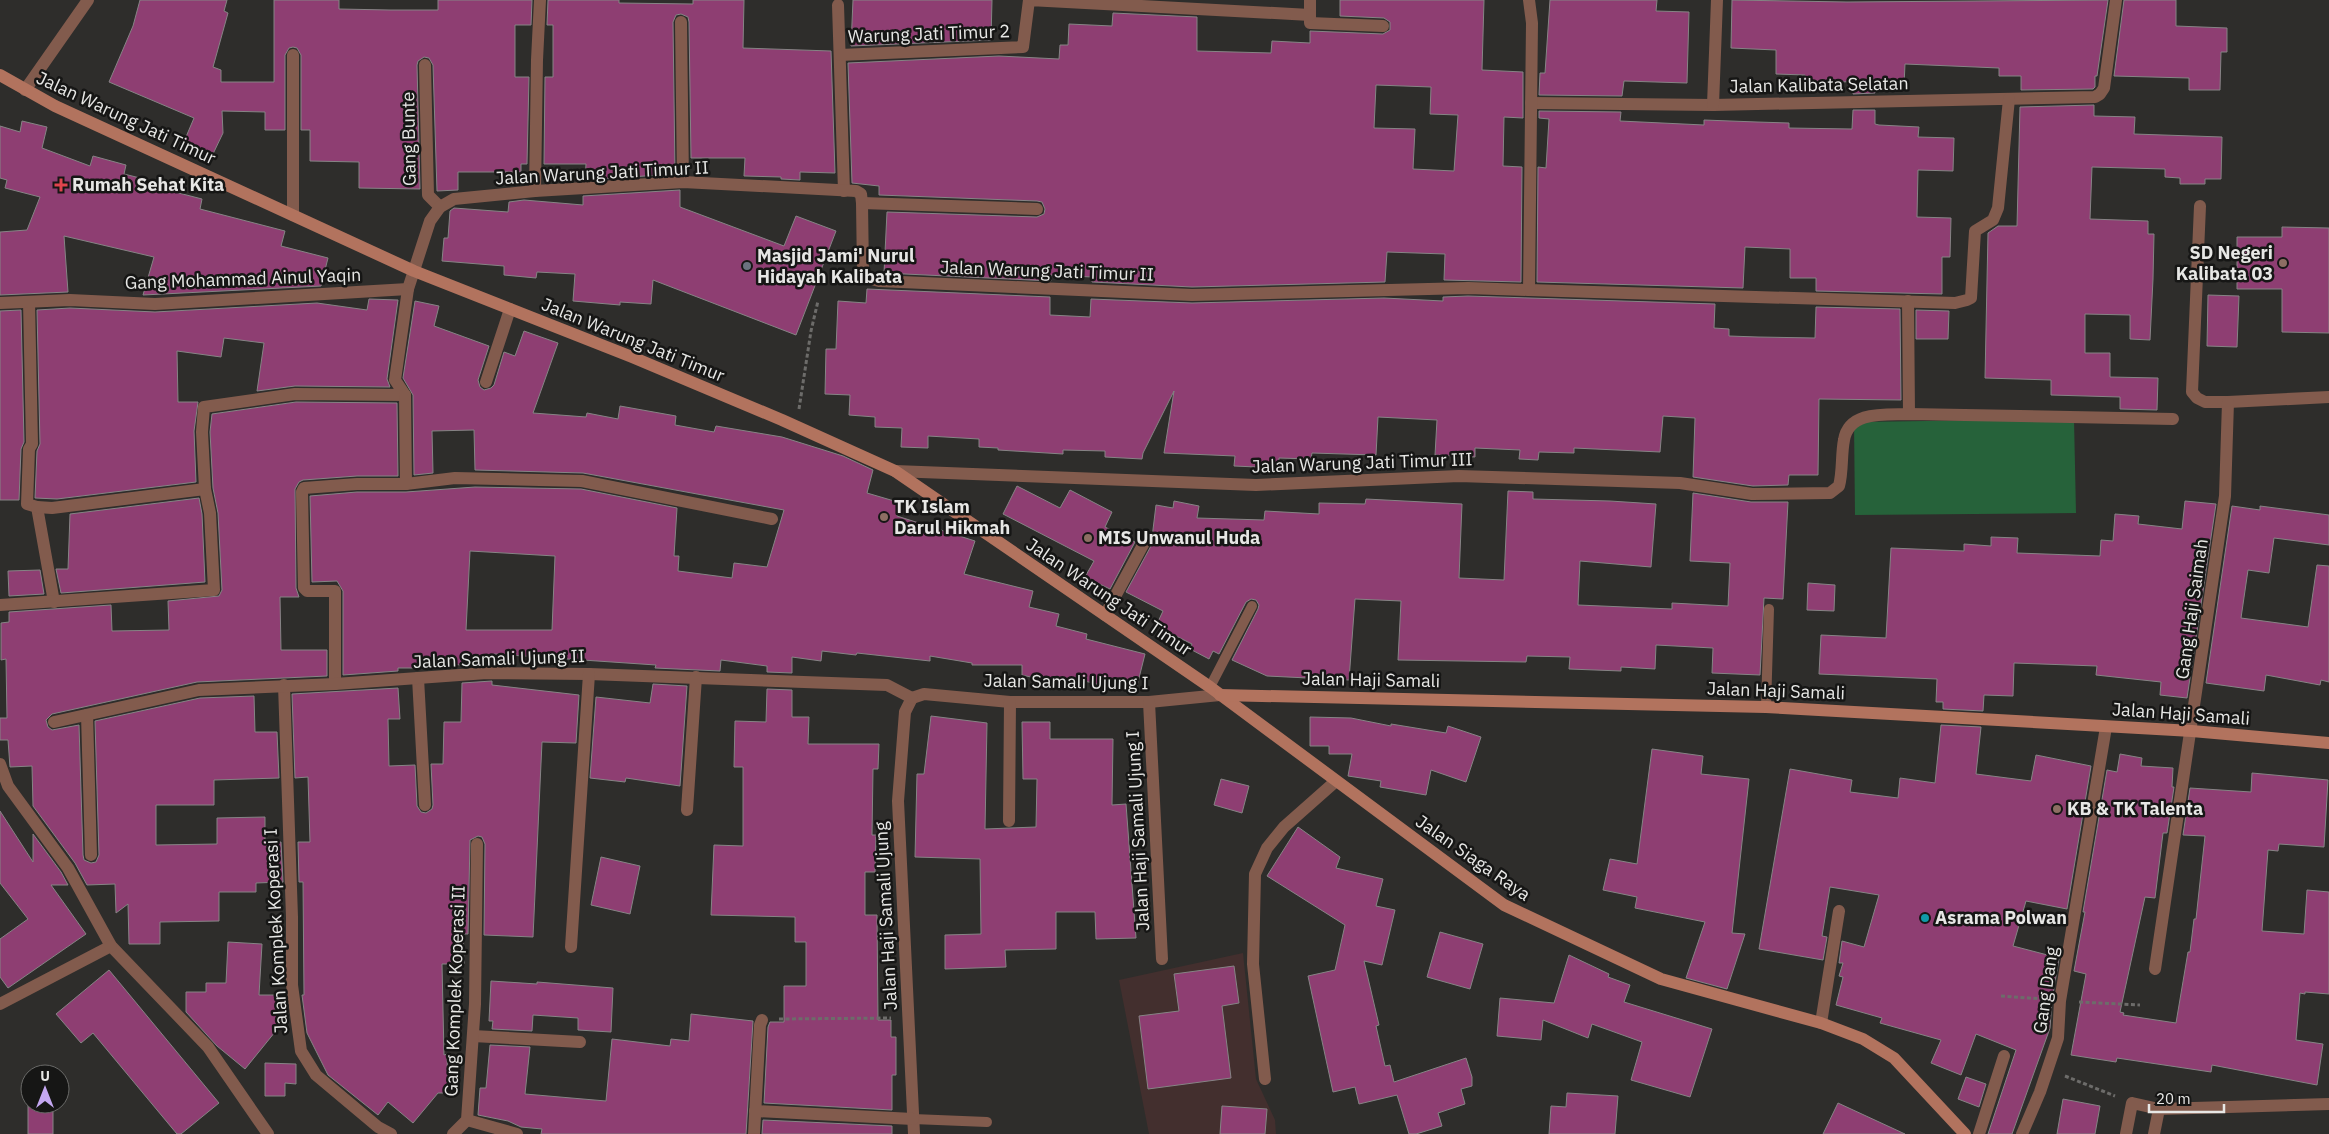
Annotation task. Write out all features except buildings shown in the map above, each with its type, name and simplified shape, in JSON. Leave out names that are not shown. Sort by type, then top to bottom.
[{"type":"main road","name":"Jalan Warung Jati Timur","points":[[0,75],[55,106],[414,271],[796,426],[895,472],[1215,691]]},
{"type":"main road","name":"Jalan Haji Samali","points":[[1215,691],[1766,707],[2192,731],[2329,743]]},
{"type":"main road","name":"Jalan Siaga Raya","points":[[1215,691],[1504,905],[1661,979],[1821,1023],[1863,1039],[1894,1058],[1964,1134]]},
{"type":"street","points":[[25,90],[88,0]]},
{"type":"street","points":[[535,192],[540,0]]},
{"type":"street","name":"Warung Jati Timur 2","points":[[840,55],[1022,47],[1029,0],[1310,19],[1383,26]]},
{"type":"street","points":[[1310,0],[1310,19]]},
{"type":"street","points":[[1529,0],[1532,23],[1529,290],[1908,301],[1955,302],[1967,300],[1971,298],[1975,230],[1993,220],[1998,208],[2009,99]]},
{"type":"street","points":[[1713,105],[1716,0]]},
{"type":"street","name":"Jalan Kalibata Selatan","points":[[1531,103],[1713,105],[2096,97],[2104,88],[2116,0]]},
{"type":"street","points":[[838,5],[844,191]]},
{"type":"street","points":[[681,22],[683,182]]},
{"type":"street","points":[[293,55],[293,215]]},
{"type":"street","name":"Gang Bunte","points":[[425,65],[428,195],[440,207]]},
{"type":"street","name":"Jalan Warung Jati Timur II","points":[[440,207],[454,199],[683,182],[856,191],[860,194],[862,203],[863,272],[868,278],[879,281],[1192,295],[1468,288],[1529,290]]},
{"type":"street","points":[[862,203],[1038,209]]},
{"type":"street","points":[[2200,206],[2192,392],[2197,398],[2205,402],[2329,397]]},
{"type":"street","points":[[406,484],[405,395],[395,380],[408,289],[430,221],[440,207]]},
{"type":"street","name":"Gang Mohammad Ainul Yaqin","points":[[0,303],[70,300],[155,304],[408,289]]},
{"type":"street","points":[[1908,301],[1909,414],[2173,420]]},
{"type":"street","points":[[29,302],[32,444],[30,449],[27,504],[52,508],[205,489]]},
{"type":"street","points":[[486,382],[510,309]]},
{"type":"street","points":[[0,605],[214,590],[210,513],[205,489],[202,432],[204,407],[295,394],[405,395]]},
{"type":"street","name":"Gang Haji Saimah","points":[[2156,969],[2225,496],[2228,402]]},
{"type":"street","name":"Jalan Warung Jati Timur III","points":[[895,472],[1256,485],[1459,476],[1680,483],[1752,494],[1830,493],[1839,486],[1844,439],[1851,424],[1866,416],[1909,414]]},
{"type":"street","points":[[335,684],[336,591],[307,591],[304,588],[302,492],[304,488],[357,484],[406,484],[455,478],[582,482],[772,519]]},
{"type":"street","points":[[37,507],[54,602]]},
{"type":"street","points":[[1105,616],[1144,543]]},
{"type":"street","name":"Jalan Samali Ujung II","points":[[54,722],[199,690],[284,684],[335,684],[488,673],[590,674],[887,684],[912,698]]},
{"type":"street","points":[[571,947],[590,674]]},
{"type":"street","points":[[418,678],[425,805]]},
{"type":"street","points":[[687,810],[696,678]]},
{"type":"street","name":"Jalan Komplek Koperasi I","points":[[284,684],[292,917],[292,985],[300,1051],[316,1075],[378,1127],[391,1134]]},
{"type":"street","name":"Jalan Samali Ujung I","points":[[912,698],[924,694],[1010,702],[1149,702],[1215,691]]},
{"type":"street","name":"Jalan Haji Samali Ujung","points":[[912,698],[905,712],[898,801],[914,1134]]},
{"type":"street","points":[[1009,821],[1010,702]]},
{"type":"street","name":"Jalan Haji Samali Ujung I","points":[[1149,702],[1162,959]]},
{"type":"street","points":[[87,715],[92,855]]},
{"type":"street","name":"Gang Dang","points":[[2022,1134],[2040,1092],[2058,1038],[2060,1001],[2106,727]]},
{"type":"street","points":[[0,764],[8,786],[68,868],[111,946],[208,1047],[268,1134]]},
{"type":"street","points":[[1265,1079],[1253,964],[1255,874],[1267,848],[1284,827],[1336,781]]},
{"type":"street","name":"Gang Komplek Koperasi II","points":[[453,1134],[467,1120],[473,1036],[478,844]]},
{"type":"street","points":[[1821,1023],[1839,911]]},
{"type":"street","points":[[0,1004],[111,946]]},
{"type":"street","points":[[754,1134],[760,1025],[762,1020]]},
{"type":"street","points":[[473,1036],[580,1042]]},
{"type":"street","points":[[1978,1134],[2004,1056]]},
{"type":"street","points":[[2126,1134],[2132,1103],[2159,1109],[2329,1104]]},
{"type":"street","points":[[2154,1134],[2159,1109]]},
{"type":"street","points":[[755,1112],[913,1118]]},
{"type":"street","points":[[467,1120],[518,1134]]},
{"type":"lane","points":[[1215,691],[1252,606]]},
{"type":"lane","points":[[1766,707],[1769,609]]},
{"type":"lane","points":[[913,1118],[987,1122]]},
{"type":"path","points":[[796,426],[811,331],[818,301]]},
{"type":"path","points":[[762,1020],[909,1018]]},
{"type":"path","points":[[2047,1069],[2132,1103]]},
{"type":"shaded area","points":[[1243,953],[1256,1079],[1275,1120],[1276,1134],[1149,1134],[1119,980]]},
{"type":"green space","points":[[2074,419],[2076,513],[1855,515],[1854,422]]},
{"type":"place","name":"Rumah Sehat Kita","points":[[61,185]]},
{"type":"place","name":"SD Negeri Kalibata 03","points":[[2283,263]]},
{"type":"place","name":"Masjid Jami' Nurul Hidayah Kalibata","points":[[747,266]]},
{"type":"place","name":"TK Islam Darul Hikmah","points":[[884,517]]},
{"type":"place","name":"MIS Unwanul Huda","points":[[1088,538]]},
{"type":"place","name":"KB & TK Talenta","points":[[2057,809]]},
{"type":"place","name":"Asrama Polwan","points":[[1925,918]]}]
